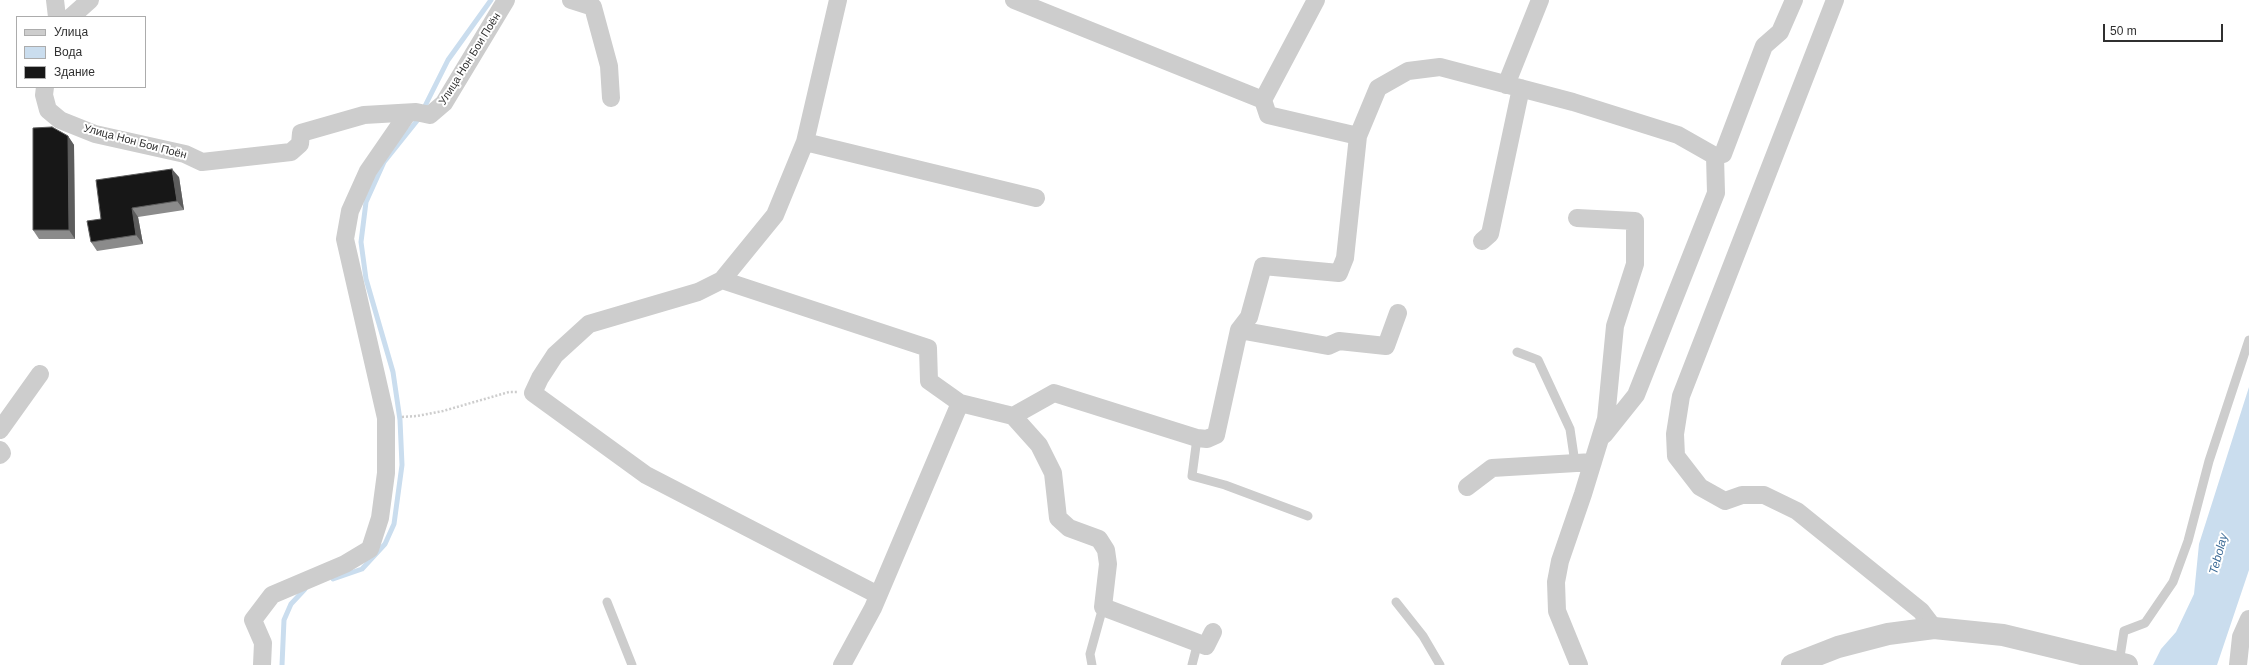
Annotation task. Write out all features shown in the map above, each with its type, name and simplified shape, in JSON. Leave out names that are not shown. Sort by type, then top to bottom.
[{"type":"street","points":[[55,0],[57,16]]},
{"type":"street","points":[[72,16],[90,0]]},
{"type":"street","name":"Улица Нон Бои Поён","points":[[46,88],[44,94],[48,110],[60,120],[95,134],[179,152],[202,162],[291,152],[300,144],[301,133],[364,115],[418,113],[444,103],[506,0]]},
{"type":"street","points":[[571,0],[593,7],[609,66],[611,98]]},
{"type":"street","points":[[838,0],[805,142],[774,215],[722,280],[698,292],[589,324],[555,355],[540,378],[533,393],[646,474],[878,595]]},
{"type":"street","points":[[1014,0],[1262,100],[1268,115],[1358,136]]},
{"type":"street","points":[[1262,100],[1316,0]]},
{"type":"street","points":[[1482,241],[1490,234],[1513,86],[1540,0]]},
{"type":"street","points":[[1013,416],[1054,393],[1197,438],[1207,439],[1216,435],[1238,330],[1249,317],[1263,266],[1340,273],[1345,258],[1358,136],[1378,88],[1408,71],[1440,67],[1513,86],[1678,135],[1715,156],[1723,154],[1764,46],[1780,32],[1794,0]]},
{"type":"street","points":[[1835,0],[1681,396],[1675,434],[1676,456],[1700,487],[1725,501],[1742,495],[1764,495],[1797,511],[1921,610],[1934,628]]},
{"type":"street","points":[[262,665],[263,643],[253,620],[272,595],[345,564],[370,550],[380,518],[386,473],[386,418],[345,239],[350,211],[368,171],[418,113]]},
{"type":"street","points":[[805,142],[1036,198]]},
{"type":"street","points":[[1600,440],[1636,395],[1716,193],[1715,156]]},
{"type":"street","points":[[1577,218],[1635,221],[1635,264],[1616,326],[1606,419],[1560,561],[1556,582],[1557,611],[1579,665]]},
{"type":"street","points":[[722,280],[928,348],[929,381],[960,403],[1013,416],[1039,445],[1053,473],[1058,518],[1069,528],[1099,539],[1106,550],[1108,564],[1103,607],[1206,646],[1213,632]]},
{"type":"street","points":[[1238,330],[1328,346],[1339,341],[1386,346],[1398,313]]},
{"type":"street","points":[[0,430],[40,374]]},
{"type":"street","points":[[842,665],[878,595],[960,403]]},
{"type":"street","points":[[0,450],[2,453],[0,455]]},
{"type":"street","points":[[1467,487],[1492,468],[1593,462]]},
{"type":"street","points":[[2238,665],[2241,637],[2249,619]]},
{"type":"street","points":[[1792,665],[1838,647],[1888,634],[1934,628],[2003,635],[2121,664]]},
{"type":"lane","points":[[2121,664],[2124,631],[2145,623],[2173,582],[2188,541],[2209,461],[2249,340]]},
{"type":"lane","points":[[1517,352],[1538,360],[1570,429],[1575,463]]},
{"type":"lane","points":[[1197,438],[1192,476],[1225,485],[1308,516]]},
{"type":"lane","points":[[607,602],[632,665]]},
{"type":"lane","points":[[1396,602],[1423,636],[1440,665]]},
{"type":"lane","points":[[1092,665],[1090,654],[1103,607]]},
{"type":"lane","points":[[1192,665],[1198,642]]},
{"type":"path","points":[[404,417],[443,411],[509,392],[533,393]]},
{"type":"water","name":"Tebolay","points":[[2249,387],[2249,570],[2217,665],[2153,665],[2161,649],[2176,632],[2194,594],[2199,544]]},
{"type":"building","points":[[52,127],[68,136],[69,230],[33,230],[33,128]]},
{"type":"building","points":[[172,169],[177,201],[132,208],[136,235],[91,242],[87,221],[101,219],[96,180]]},
{"type":"waterway","points":[[423,110],[448,60],[491,0]]},
{"type":"waterway","points":[[333,579],[362,569],[385,544],[394,524],[402,465],[400,420],[393,372],[366,279],[361,242],[366,202],[384,162],[420,117]]},
{"type":"waterway","points":[[282,665],[284,620],[291,604],[305,589]]}]
